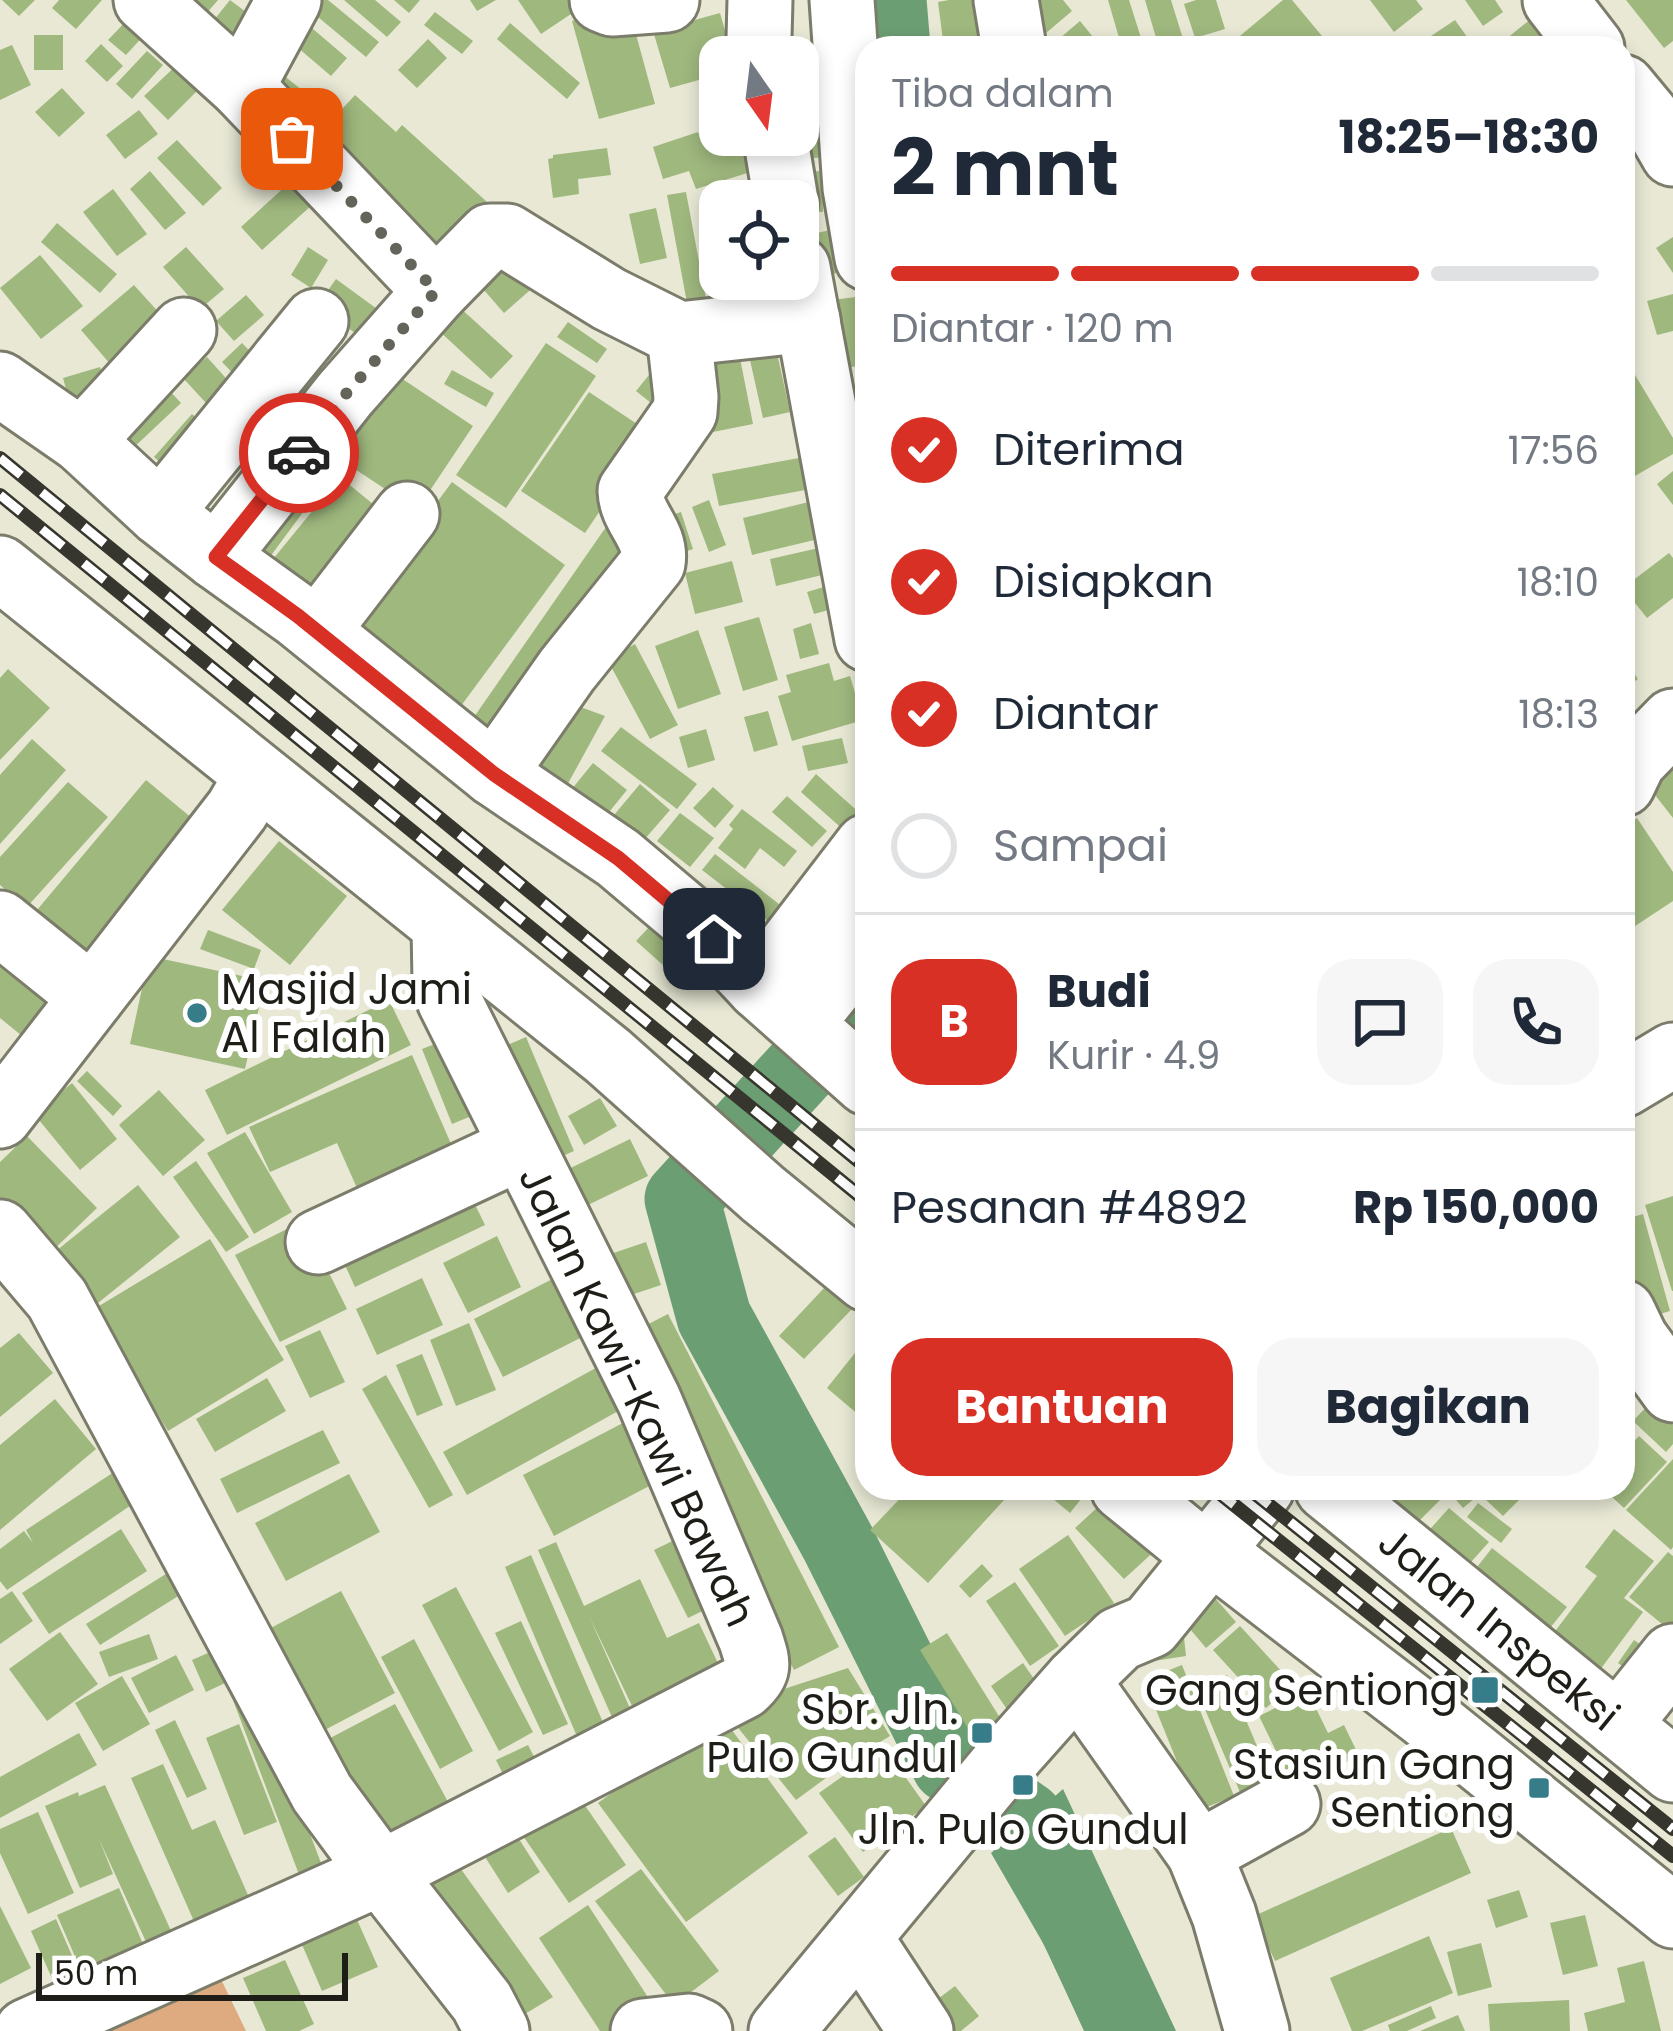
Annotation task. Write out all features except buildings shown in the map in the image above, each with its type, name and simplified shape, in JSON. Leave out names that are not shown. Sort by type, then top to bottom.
[{"type":"street","points":[[146,0],[242,86],[436,291]]},
{"type":"street","points":[[242,86],[289,0]]},
{"type":"street","points":[[602,0],[612,4],[667,0]]},
{"type":"street","points":[[759,36],[760,0]]},
{"type":"street","points":[[842,0],[855,188]]},
{"type":"street","points":[[1006,0],[1012,36]]},
{"type":"street","points":[[1555,0],[1583,36]]},
{"type":"street","points":[[216,557],[346,394],[490,236],[507,236],[609,298],[680,334],[785,300]]},
{"type":"street","points":[[804,300],[855,574]]},
{"type":"street","points":[[160,513],[316,321]]},
{"type":"street","points":[[82,441],[184,329]]},
{"type":"street","points":[[494,774],[567,670],[653,563],[653,542],[631,504],[630,491],[685,412],[680,334]]},
{"type":"street","points":[[0,384],[82,441],[160,513],[494,774],[618,858],[714,939],[819,1040]]},
{"type":"street","points":[[317,632],[407,514]]},
{"type":"street","points":[[0,568],[608,1056],[855,1269]]},
{"type":"street","points":[[1635,760],[1673,721]]},
{"type":"street","points":[[0,1116],[237,809],[257,776]]},
{"type":"street","points":[[819,1040],[855,894]]},
{"type":"street","points":[[0,923],[92,997]]},
{"type":"street","name":"Jalan Kawi-Kawi Bawah","points":[[27,2031],[381,1873],[753,1678],[758,1663],[649,1400],[449,1000],[444,926]]},
{"type":"street","points":[[819,1040],[855,966]]},
{"type":"street","points":[[1635,1078],[1673,1055]]},
{"type":"street","points":[[318,1242],[522,1147]]},
{"type":"street","points":[[0,1232],[57,1300],[322,1793],[482,2002],[497,2031]]},
{"type":"street","points":[[1635,1337],[1673,1390]]},
{"type":"street","points":[[1139,1500],[1424,1715],[1673,1916]]},
{"type":"street","points":[[781,2031],[999,1768],[1098,1659],[1150,1626],[1218,1500]]},
{"type":"street","points":[[1197,1544],[1248,1500]]},
{"type":"street","name":"Jalan Inspeksi","points":[[1342,1500],[1673,1770]]},
{"type":"street","points":[[1618,1725],[1673,1656]]},
{"type":"street","points":[[1098,1659],[1199,1853],[1224,1915],[1257,2031]]},
{"type":"street","points":[[1199,1853],[1288,1804]]},
{"type":"street","points":[[860,1938],[920,2031]]},
{"type":"street","points":[[643,2031],[688,2026],[700,2031]]},
{"type":"shaded area","points":[[855,978],[855,1050],[819,1024]]},
{"type":"shaded area","points":[[1063,1789],[1176,2031],[1084,2031],[1047,1950],[991,1853]]},
{"type":"shaded area","points":[[218,1973],[246,2031],[99,2031]]},
{"type":"waterway","points":[[889,0],[892,36]]},
{"type":"waterway","points":[[855,1009],[682,1199],[714,1317],[838,1543],[949,1765],[1026,1819],[1126,2031]]},
{"type":"railway","points":[[0,458],[855,1158]]},
{"type":"railway","points":[[0,495],[855,1192]]},
{"type":"railway","points":[[1228,1500],[1673,1856]]},
{"type":"railway","points":[[1263,1500],[1673,1829]]},
{"type":"way so far","points":[[292,139],[436,291],[299,453]]},
{"type":"place","name":"Masjid Jami Al Falah","points":[[197,1013]]},
{"type":"place","name":"Gang Sentiong","points":[[1485,1690]]},
{"type":"place","name":"Sbr. Jln. Pulo Gundul","points":[[982,1733]]},
{"type":"place","name":"Jln. Pulo Gundul","points":[[1023,1785]]},
{"type":"place","name":"Stasiun Gang Sentiong","points":[[1539,1788]]},
{"type":"route","points":[[299,453],[216,557],[298,616],[494,774],[618,858],[714,939]]}]
